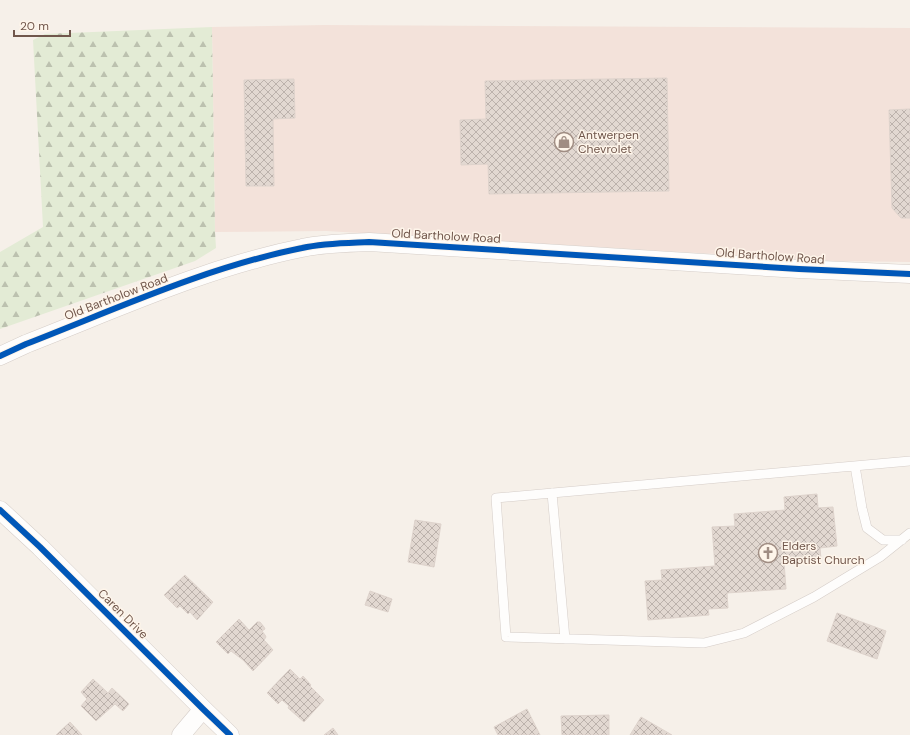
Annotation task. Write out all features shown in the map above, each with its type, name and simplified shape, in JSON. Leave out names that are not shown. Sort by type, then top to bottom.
[{"type":"street","name":"Old Bartholow Road","points":[[0,356],[26,344],[232,265],[303,248],[329,244],[368,242],[799,269],[910,274]]},
{"type":"street","name":"Caren Drive","points":[[0,510],[40,547],[203,710],[230,735]]},
{"type":"street","points":[[181,735],[203,710]]},
{"type":"lane","points":[[910,461],[496,498],[506,636],[704,643],[744,633],[821,593],[880,557],[910,533]]},
{"type":"lane","points":[[855,466],[867,528],[883,540],[902,540]]},
{"type":"lane","points":[[552,493],[565,639]]},
{"type":"shaded area","points":[[324,25],[910,28],[910,262],[835,261],[326,231],[215,232],[212,27]]},
{"type":"green space","points":[[212,27],[216,248],[195,261],[0,329],[0,252],[43,227],[33,40],[45,34]]},
{"type":"building","name":"Antwerpen Chevrolet","points":[[667,78],[669,191],[489,194],[488,164],[461,165],[460,120],[486,119],[485,81]]},
{"type":"building","points":[[294,79],[295,118],[273,119],[274,186],[246,186],[244,80]]},
{"type":"building","points":[[910,109],[910,218],[901,218],[892,208],[889,110]]},
{"type":"building","name":"Elders Baptist Church","points":[[817,494],[818,508],[833,507],[837,546],[820,548],[821,559],[784,562],[786,589],[727,593],[728,608],[708,609],[709,615],[648,620],[645,581],[662,580],[661,570],[715,566],[712,527],[735,526],[734,514],[785,510],[784,497]]},
{"type":"building","points":[[415,520],[441,524],[434,567],[408,562]]},
{"type":"building","points":[[185,575],[213,602],[197,620],[190,612],[188,614],[180,606],[177,608],[164,595]]},
{"type":"building","points":[[370,591],[392,599],[388,612],[365,605]]},
{"type":"building","points":[[837,613],[886,631],[877,659],[827,641]]},
{"type":"building","points":[[239,619],[249,630],[257,622],[260,622],[265,629],[262,631],[266,637],[264,640],[273,650],[253,671],[243,660],[231,651],[228,654],[216,642]]},
{"type":"building","points":[[290,669],[300,679],[303,676],[311,685],[310,686],[324,700],[304,722],[288,708],[289,706],[282,700],[278,704],[267,693]]},
{"type":"building","points":[[93,679],[108,693],[112,688],[129,704],[123,711],[115,704],[96,721],[81,706],[87,699],[81,692]]},
{"type":"building","points":[[527,709],[540,735],[498,735],[494,727]]},
{"type":"building","points":[[609,715],[609,735],[562,735],[561,716]]},
{"type":"building","points":[[641,717],[672,735],[630,735]]},
{"type":"building","points":[[70,722],[82,735],[56,735]]},
{"type":"building","points":[[333,728],[338,735],[324,735]]},
{"type":"cycle path","points":[[0,356],[128,303],[197,277],[267,256],[310,246],[327,244],[369,242],[799,269],[910,274]]},
{"type":"cycle path","points":[[0,510],[40,547],[230,735]]},
{"type":"place","name":"Antwerpen Chevrolet","points":[[564,142]]},
{"type":"place","name":"Elders Baptist Church","points":[[768,553]]}]
